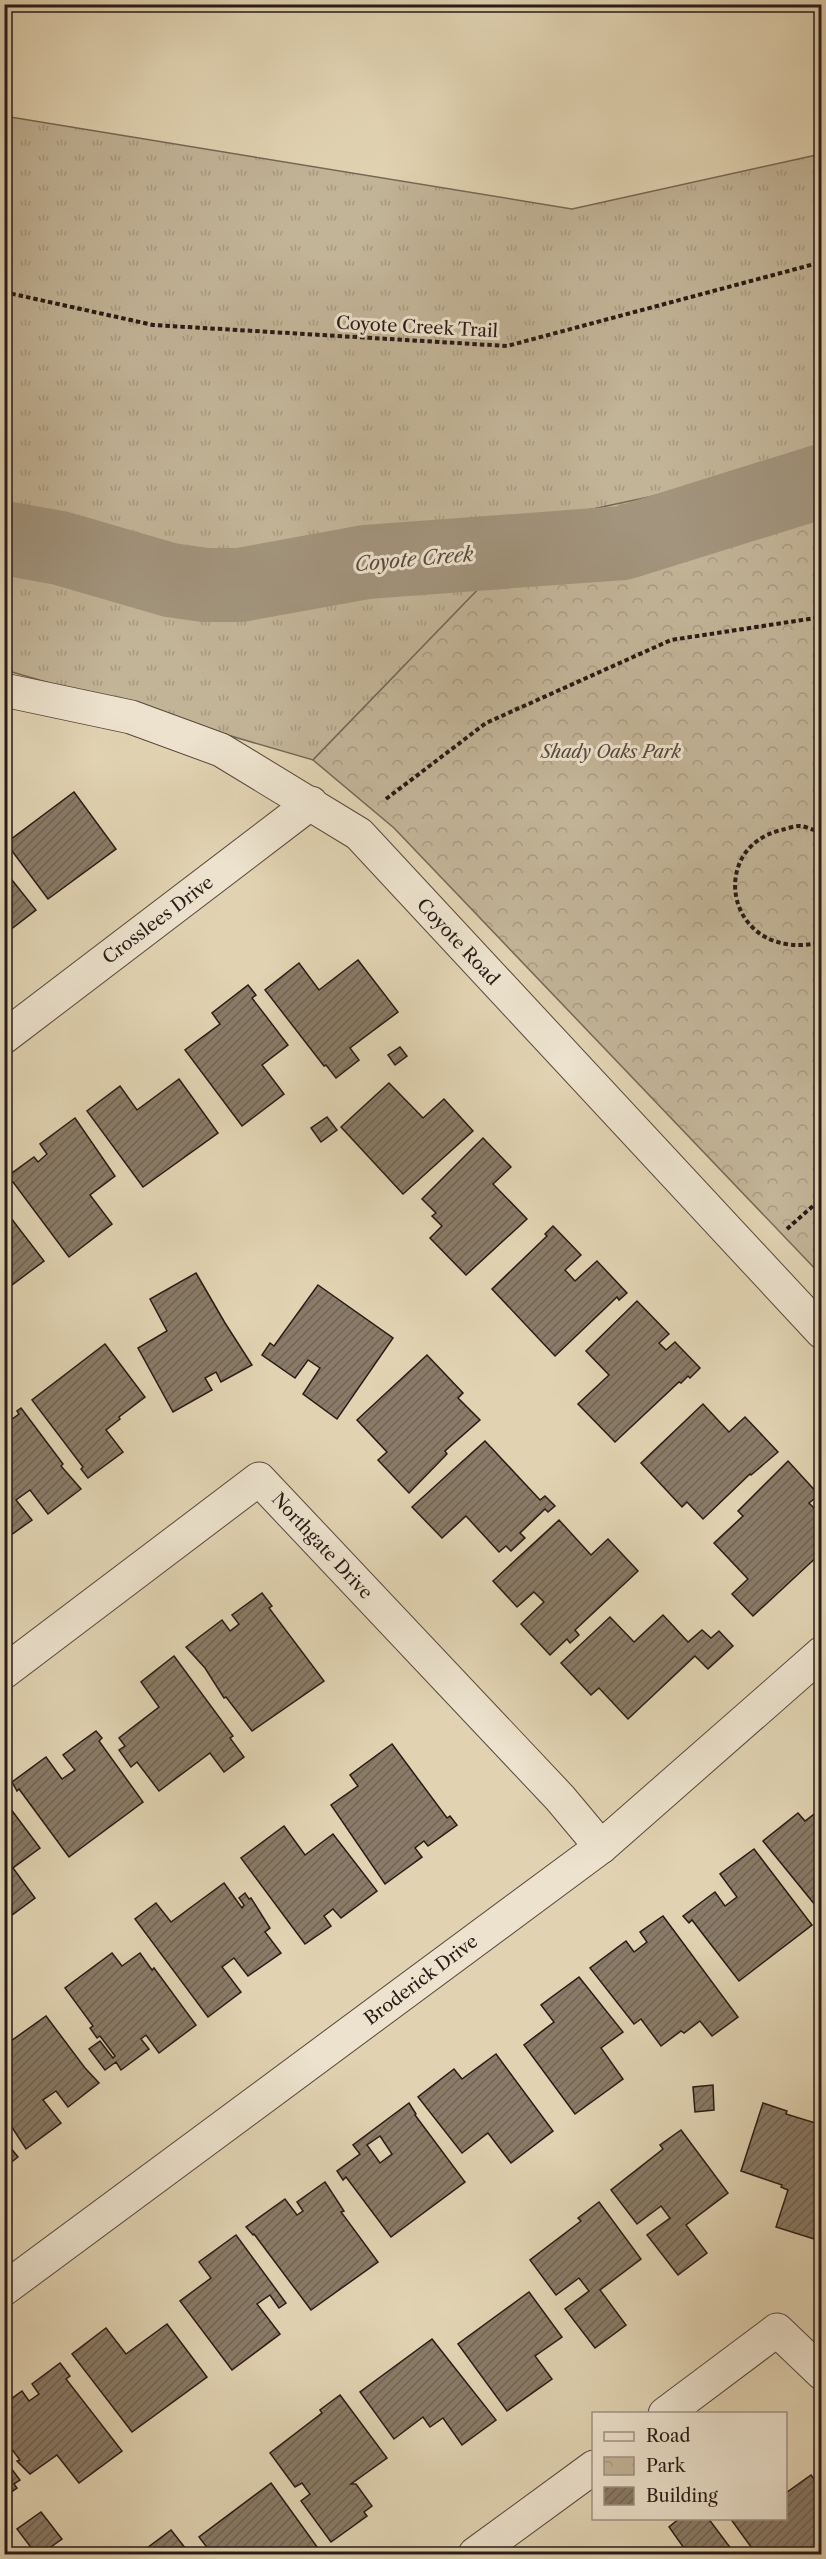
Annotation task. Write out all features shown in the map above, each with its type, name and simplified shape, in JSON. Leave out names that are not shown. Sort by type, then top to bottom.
[{"type":"street","name":"Coyote Road","points":[[4,690],[131,717],[211,746],[311,803],[359,834],[822,1332]]},
{"type":"street","name":"Crosslees Drive","points":[[4,1037],[311,803]]},
{"type":"street","name":"Northgate Drive","points":[[4,1672],[259,1479],[560,1798],[601,1847]]},
{"type":"street","name":"Broderick Drive","points":[[4,2289],[601,1847],[822,1653]]},
{"type":"street","points":[[668,2412],[777,2330],[822,2373]]},
{"type":"street","points":[[475,2554],[592,2467]]},
{"type":"path","name":"Coyote Creek Trail","points":[[4,292],[153,325],[507,346],[822,262]]},
{"type":"path","points":[[386,799],[486,723],[670,640],[822,617]]},
{"type":"path","points":[[822,833],[799,826],[770,833],[745,851],[736,879],[737,906],[753,930],[778,944],[822,942]]},
{"type":"path","points":[[787,1229],[822,1198]]},
{"type":"green space","points":[[4,116],[572,209],[821,154],[821,462],[546,519],[313,760],[5,670]]},
{"type":"green space","name":"Shady Oaks Park","points":[[822,460],[821,1275],[394,828],[313,760],[546,519]]},
{"type":"building","points":[[74,792],[116,849],[48,899],[6,843]]},
{"type":"building","points":[[4,870],[36,910],[6,933],[4,931]]},
{"type":"building","points":[[358,960],[398,1012],[350,1048],[359,1060],[336,1078],[326,1065],[324,1066],[265,990],[299,963],[319,990]]},
{"type":"building","points":[[248,985],[256,995],[252,998],[288,1045],[262,1065],[284,1094],[242,1126],[185,1050],[220,1024],[212,1013]]},
{"type":"building","points":[[400,1047],[407,1056],[395,1065],[388,1055]]},
{"type":"building","points":[[179,1079],[218,1133],[143,1187],[87,1111],[120,1086],[137,1110]]},
{"type":"building","points":[[389,1083],[423,1118],[444,1099],[473,1131],[403,1194],[341,1127]]},
{"type":"building","points":[[327,1117],[337,1130],[321,1142],[311,1128]]},
{"type":"building","points":[[75,1118],[115,1176],[90,1195],[112,1224],[69,1257],[13,1182],[10,1184],[5,1178],[34,1157],[38,1162],[47,1154],[40,1144]]},
{"type":"building","points":[[483,1138],[511,1167],[493,1184],[527,1219],[466,1275],[430,1238],[442,1226],[432,1216],[436,1213],[422,1199]]},
{"type":"building","points":[[4,1209],[44,1261],[4,1291]]},
{"type":"building","points":[[553,1226],[581,1255],[565,1270],[575,1281],[597,1261],[627,1293],[619,1300],[617,1297],[555,1356],[492,1289],[547,1236],[545,1234]]},
{"type":"building","points":[[196,1273],[252,1365],[221,1382],[216,1372],[205,1378],[212,1390],[173,1412],[138,1348],[167,1331],[150,1299]]},
{"type":"building","points":[[318,1285],[393,1338],[337,1419],[303,1394],[320,1368],[308,1360],[295,1378],[262,1355],[270,1343],[274,1346]]},
{"type":"building","points":[[637,1301],[669,1334],[659,1343],[666,1350],[675,1342],[700,1368],[690,1378],[688,1376],[681,1383],[679,1382],[615,1442],[578,1404],[609,1375],[586,1351]]},
{"type":"building","points":[[105,1344],[145,1397],[106,1430],[123,1452],[88,1478],[81,1469],[83,1467],[32,1400]]},
{"type":"building","points":[[427,1355],[463,1393],[458,1398],[480,1420],[445,1451],[447,1454],[409,1493],[378,1460],[387,1452],[357,1420]]},
{"type":"building","points":[[703,1404],[729,1432],[745,1417],[778,1452],[750,1474],[703,1519],[687,1502],[682,1507],[641,1463]]},
{"type":"building","points":[[21,1408],[63,1464],[61,1466],[81,1489],[48,1514],[30,1490],[16,1500],[32,1520],[4,1540],[4,1425],[19,1414],[17,1411]]},
{"type":"building","points":[[485,1441],[540,1500],[545,1496],[555,1506],[548,1512],[545,1509],[520,1533],[525,1538],[511,1551],[506,1546],[499,1552],[466,1516],[442,1538],[412,1507]]},
{"type":"building","points":[[788,1461],[819,1495],[809,1503],[817,1511],[822,1506],[822,1552],[753,1616],[732,1594],[748,1579],[714,1543],[743,1516],[738,1511]]},
{"type":"building","points":[[559,1520],[591,1555],[608,1539],[638,1571],[575,1630],[579,1635],[570,1643],[567,1639],[550,1655],[521,1624],[544,1602],[534,1592],[517,1607],[493,1581]]},
{"type":"building","points":[[262,1593],[272,1606],[269,1608],[324,1681],[252,1731],[226,1697],[224,1698],[205,1668],[186,1647],[222,1620],[230,1631],[239,1624],[232,1615]]},
{"type":"building","points":[[663,1615],[688,1642],[702,1630],[711,1638],[719,1631],[733,1646],[708,1669],[695,1656],[628,1719],[599,1688],[591,1695],[561,1663],[610,1617],[634,1642]]},
{"type":"building","points":[[174,1656],[233,1736],[230,1738],[244,1757],[224,1772],[210,1753],[159,1791],[137,1762],[131,1767],[119,1750],[125,1746],[119,1738],[159,1707],[141,1682]]},
{"type":"building","points":[[96,1731],[102,1738],[99,1741],[143,1802],[69,1857],[12,1782],[46,1757],[62,1779],[75,1770],[63,1755]]},
{"type":"building","points":[[392,1744],[447,1818],[450,1816],[457,1825],[428,1846],[424,1841],[415,1848],[422,1857],[385,1884],[331,1805],[358,1786],[350,1775]]},
{"type":"building","points":[[4,1800],[40,1848],[13,1868],[35,1898],[4,1921]]},
{"type":"building","points":[[822,1808],[822,1910],[820,1911],[763,1841],[798,1813],[805,1821]]},
{"type":"building","points":[[284,1826],[305,1855],[333,1834],[377,1891],[341,1918],[333,1909],[324,1916],[331,1926],[305,1944],[241,1858]]},
{"type":"building","points":[[754,1849],[812,1925],[739,1981],[692,1920],[689,1923],[683,1916],[715,1892],[725,1906],[737,1897],[720,1874]]},
{"type":"building","points":[[224,1883],[242,1908],[244,1905],[239,1898],[245,1893],[249,1899],[251,1898],[270,1928],[265,1932],[281,1953],[248,1976],[234,1958],[222,1967],[241,1992],[208,2017],[135,1919],[156,1903],[171,1922]]},
{"type":"building","points":[[663,1916],[738,2017],[712,2036],[700,2021],[684,2033],[681,2031],[661,2046],[641,2019],[634,2024],[590,1968],[626,1941],[634,1952],[647,1942],[640,1932]]},
{"type":"building","points":[[112,1953],[122,1966],[140,1953],[152,1970],[154,1968],[196,2025],[159,2053],[146,2035],[141,2039],[149,2049],[121,2070],[116,2062],[105,2070],[89,2049],[100,2041],[113,2058],[115,2056],[100,2036],[97,2038],[90,2028],[93,2026],[65,1988]]},
{"type":"building","points":[[579,1977],[623,2032],[601,2048],[623,2079],[575,2114],[524,2045],[554,2022],[541,2005]]},
{"type":"building","points":[[46,2016],[99,2083],[68,2107],[56,2091],[43,2100],[61,2123],[26,2149],[4,2115],[4,2046]]},
{"type":"building","points":[[496,2054],[553,2131],[511,2163],[488,2133],[462,2153],[418,2097],[454,2069],[462,2079]]},
{"type":"building","points":[[713,2085],[714,2110],[695,2112],[693,2087]]},
{"type":"building","points":[[409,2103],[415,2115],[465,2182],[391,2237],[346,2177],[343,2180],[337,2171],[360,2154],[353,2145]],"holes":[[[380,2136],[392,2154],[380,2163],[367,2145]]]},
{"type":"building","points":[[763,2103],[787,2111],[786,2114],[822,2125],[822,2224],[814,2239],[776,2227],[788,2190],[781,2187],[782,2185],[741,2171]]},
{"type":"building","points":[[681,2130],[728,2193],[686,2225],[707,2253],[678,2275],[647,2235],[670,2218],[661,2206],[637,2224],[611,2190],[663,2149],[660,2145]]},
{"type":"building","points":[[4,2140],[18,2157],[4,2168]]},
{"type":"building","points":[[325,2182],[344,2211],[341,2212],[378,2262],[311,2310],[254,2234],[246,2227],[285,2199],[297,2215],[303,2211],[297,2202]]},
{"type":"building","points":[[599,2202],[641,2259],[600,2290],[626,2325],[595,2348],[565,2309],[589,2291],[579,2278],[556,2295],[530,2260],[581,2221],[578,2218]]},
{"type":"building","points":[[236,2235],[286,2303],[279,2308],[270,2295],[257,2304],[280,2334],[232,2370],[180,2301],[211,2278],[199,2262]]},
{"type":"building","points":[[529,2292],[562,2337],[535,2356],[552,2379],[507,2411],[458,2344]]},
{"type":"building","points":[[167,2324],[207,2377],[132,2432],[72,2354],[106,2328],[126,2354]]},
{"type":"building","points":[[432,2339],[496,2420],[462,2445],[443,2418],[430,2427],[423,2417],[394,2439],[360,2392]]},
{"type":"building","points":[[60,2363],[70,2376],[66,2379],[122,2451],[79,2483],[57,2455],[30,2474],[17,2461],[20,2460],[4,2439],[4,2404],[22,2391],[29,2401],[39,2394],[32,2384]]},
{"type":"building","points":[[340,2395],[387,2458],[351,2484],[356,2484],[372,2506],[364,2512],[367,2516],[331,2542],[301,2501],[310,2494],[302,2483],[295,2487],[270,2453],[322,2413],[320,2410]]},
{"type":"building","points":[[4,2459],[20,2480],[14,2484],[17,2488],[4,2497]]},
{"type":"building","points":[[811,2475],[822,2490],[822,2549],[815,2554],[749,2554],[754,2551],[731,2520],[787,2520],[787,2492]]},
{"type":"building","points":[[271,2483],[320,2551],[316,2554],[212,2554],[199,2537]]},
{"type":"building","points":[[41,2512],[62,2539],[41,2554],[36,2554],[17,2529]]},
{"type":"building","points":[[678,2520],[710,2520],[735,2554],[675,2554],[684,2548],[669,2527]]},
{"type":"building","points":[[4,2522],[12,2532],[4,2538]]},
{"type":"building","points":[[171,2530],[190,2554],[139,2554]]},
{"type":"waterway","name":"Coyote Creek","points":[[4,538],[60,548],[170,580],[205,585],[240,585],[366,562],[623,543],[822,481]]}]
